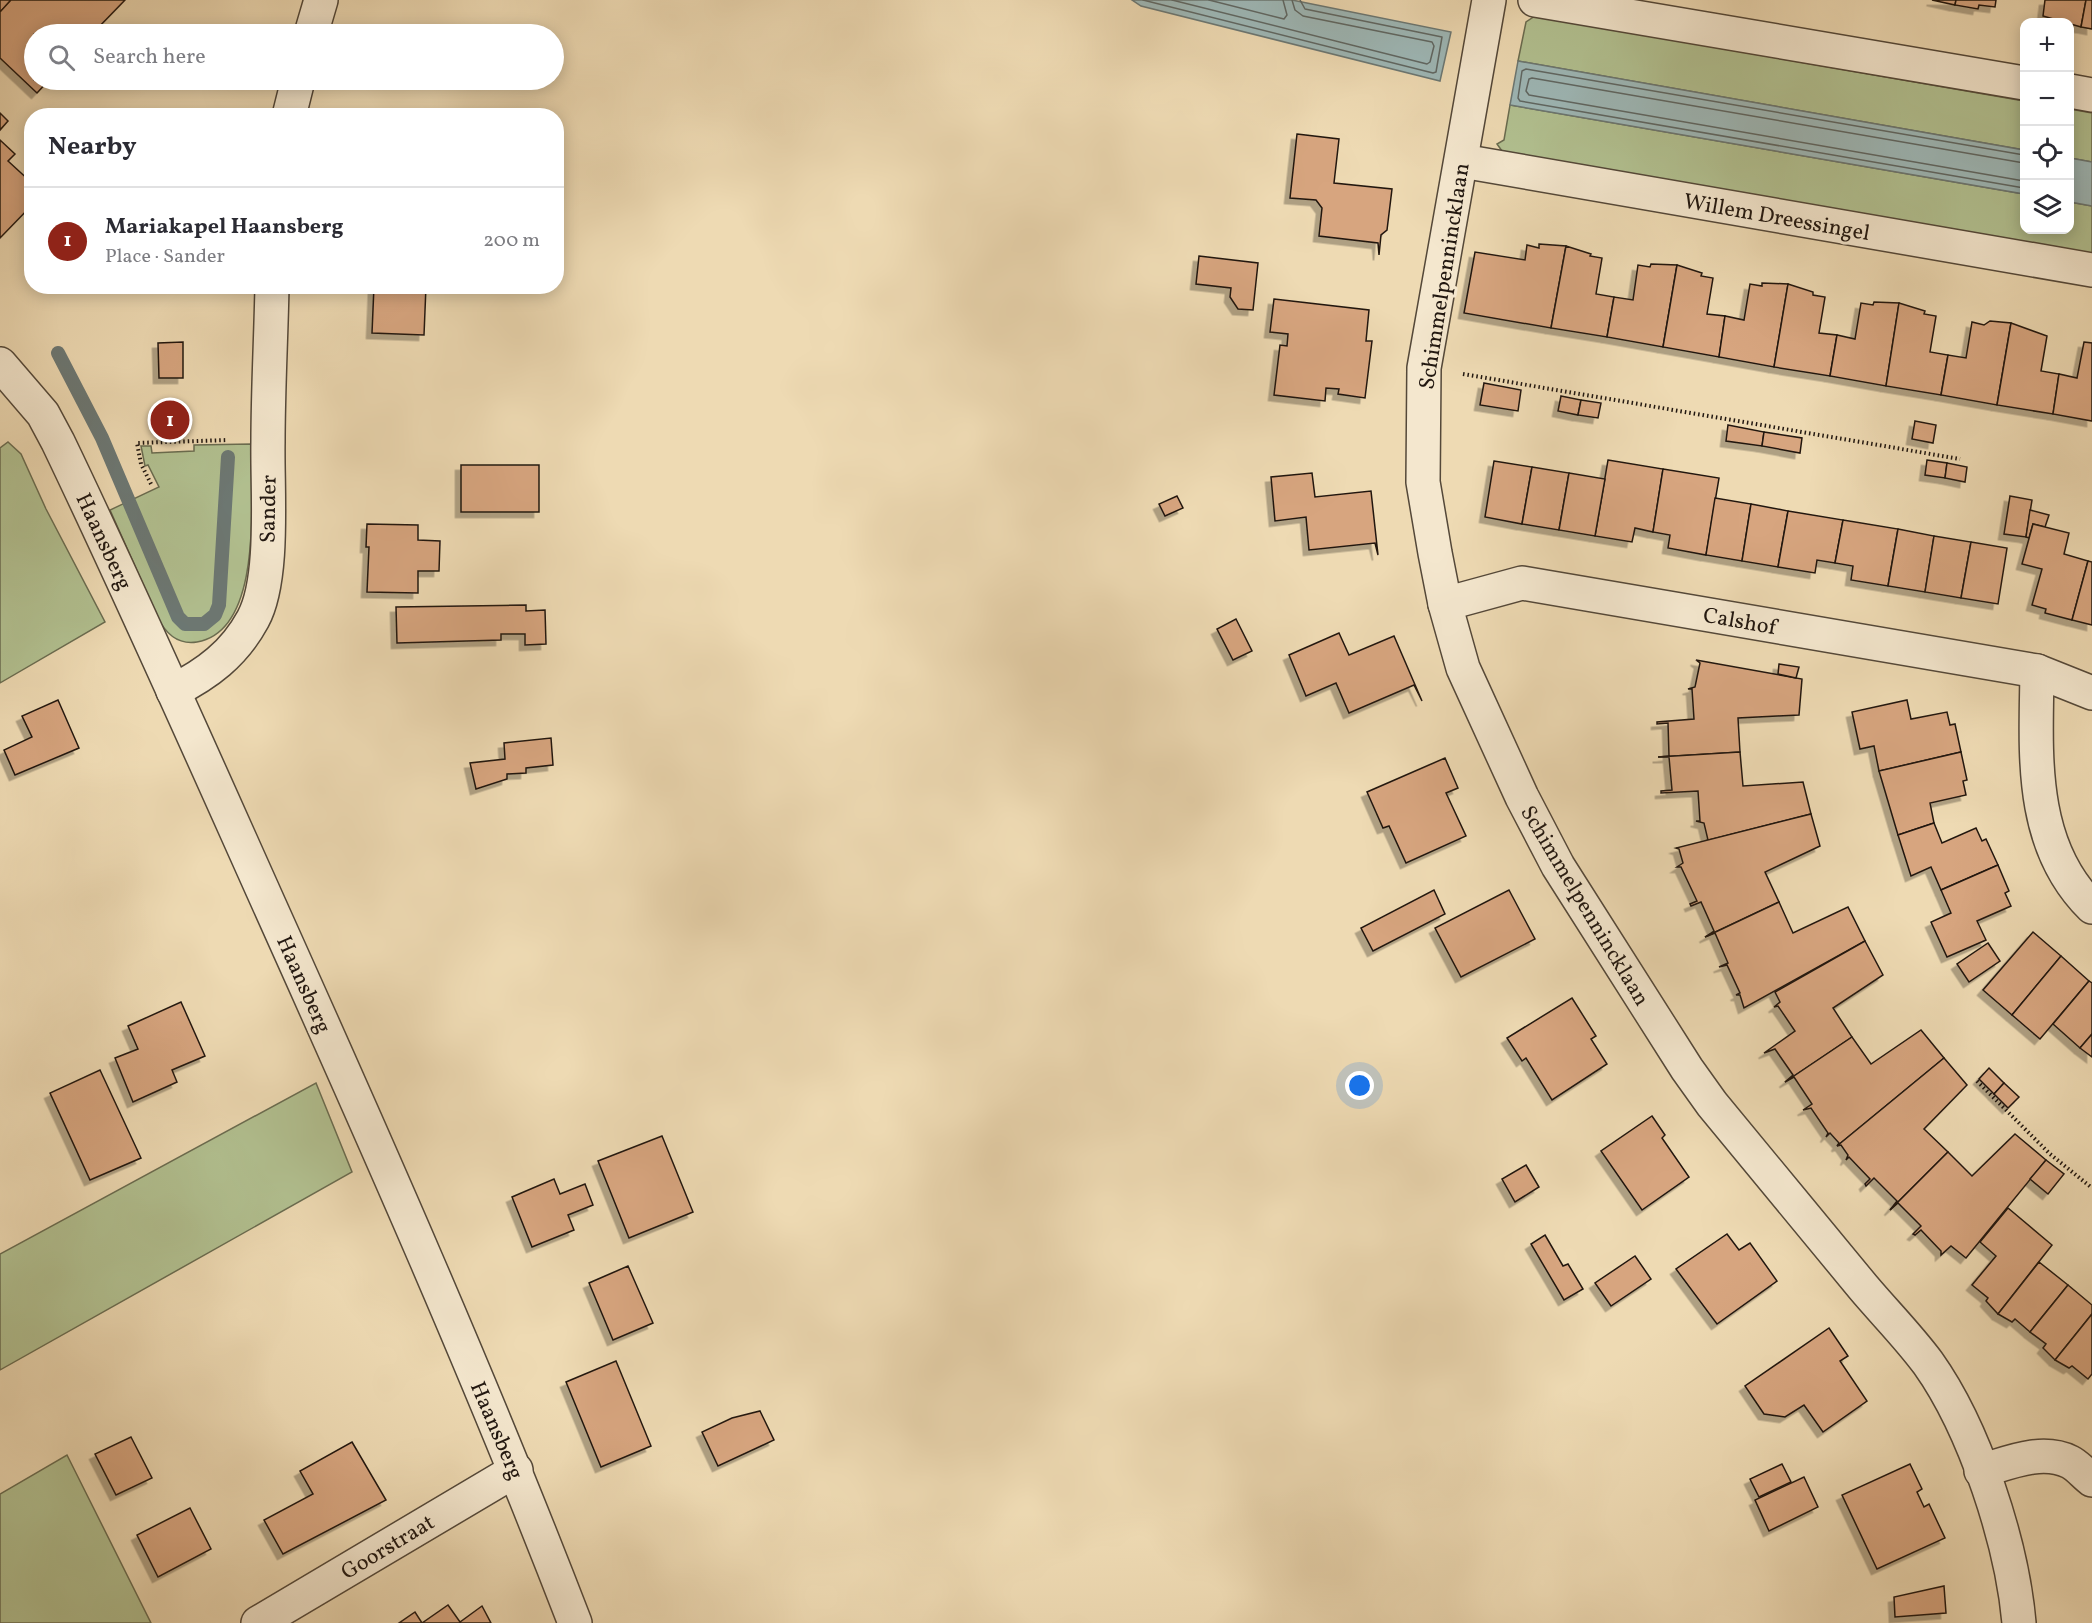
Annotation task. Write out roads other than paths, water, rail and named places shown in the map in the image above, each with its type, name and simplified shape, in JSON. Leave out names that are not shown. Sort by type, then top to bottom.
[{"type":"street","points":[[314,24],[321,0]]},
{"type":"street","name":"Schimmelpennincklaan","points":[[1489,0],[1424,368],[1423,482],[1445,604],[1463,668],[1492,735],[1558,866],[1687,1069],[1712,1104],[1928,1363],[1966,1434],[1981,1471],[2016,1586],[2019,1623]]},
{"type":"street","points":[[1535,0],[2020,82]]},
{"type":"street","points":[[291,108],[296,90]]},
{"type":"street","points":[[2074,92],[2092,94]]},
{"type":"street","name":"Willem Dreessingel","points":[[1462,161],[2092,270]]},
{"type":"street","name":"Sander","points":[[173,691],[204,675],[224,658],[242,638],[259,607],[267,549],[272,294]]},
{"type":"street","name":"Haansberg","points":[[0,364],[43,414],[53,432],[173,691],[363,1114],[516,1470],[575,1623]]},
{"type":"street","name":"Calshof","points":[[1445,604],[1522,583],[2037,671],[2092,693]]},
{"type":"street","points":[[2037,671],[2036,772],[2043,817],[2061,863],[2092,907]]},
{"type":"street","points":[[1981,1471],[2023,1458],[2047,1456],[2069,1462],[2092,1480]]},
{"type":"street","name":"Goorstraat","points":[[258,1623],[516,1470]]},
{"type":"water","points":[[1132,0],[1292,0],[1451,32],[1440,81],[1141,6]]},
{"type":"water","points":[[1518,61],[2020,149],[2020,193],[1510,105]]},
{"type":"water","points":[[2074,159],[2092,162],[2092,206],[2074,203]]},
{"type":"waterway","points":[[58,353],[102,438],[178,617],[185,624],[204,624],[215,615],[219,605],[228,457]]},
{"type":"place","name":"Mariakapel Haansberg","points":[[170,420]]}]
